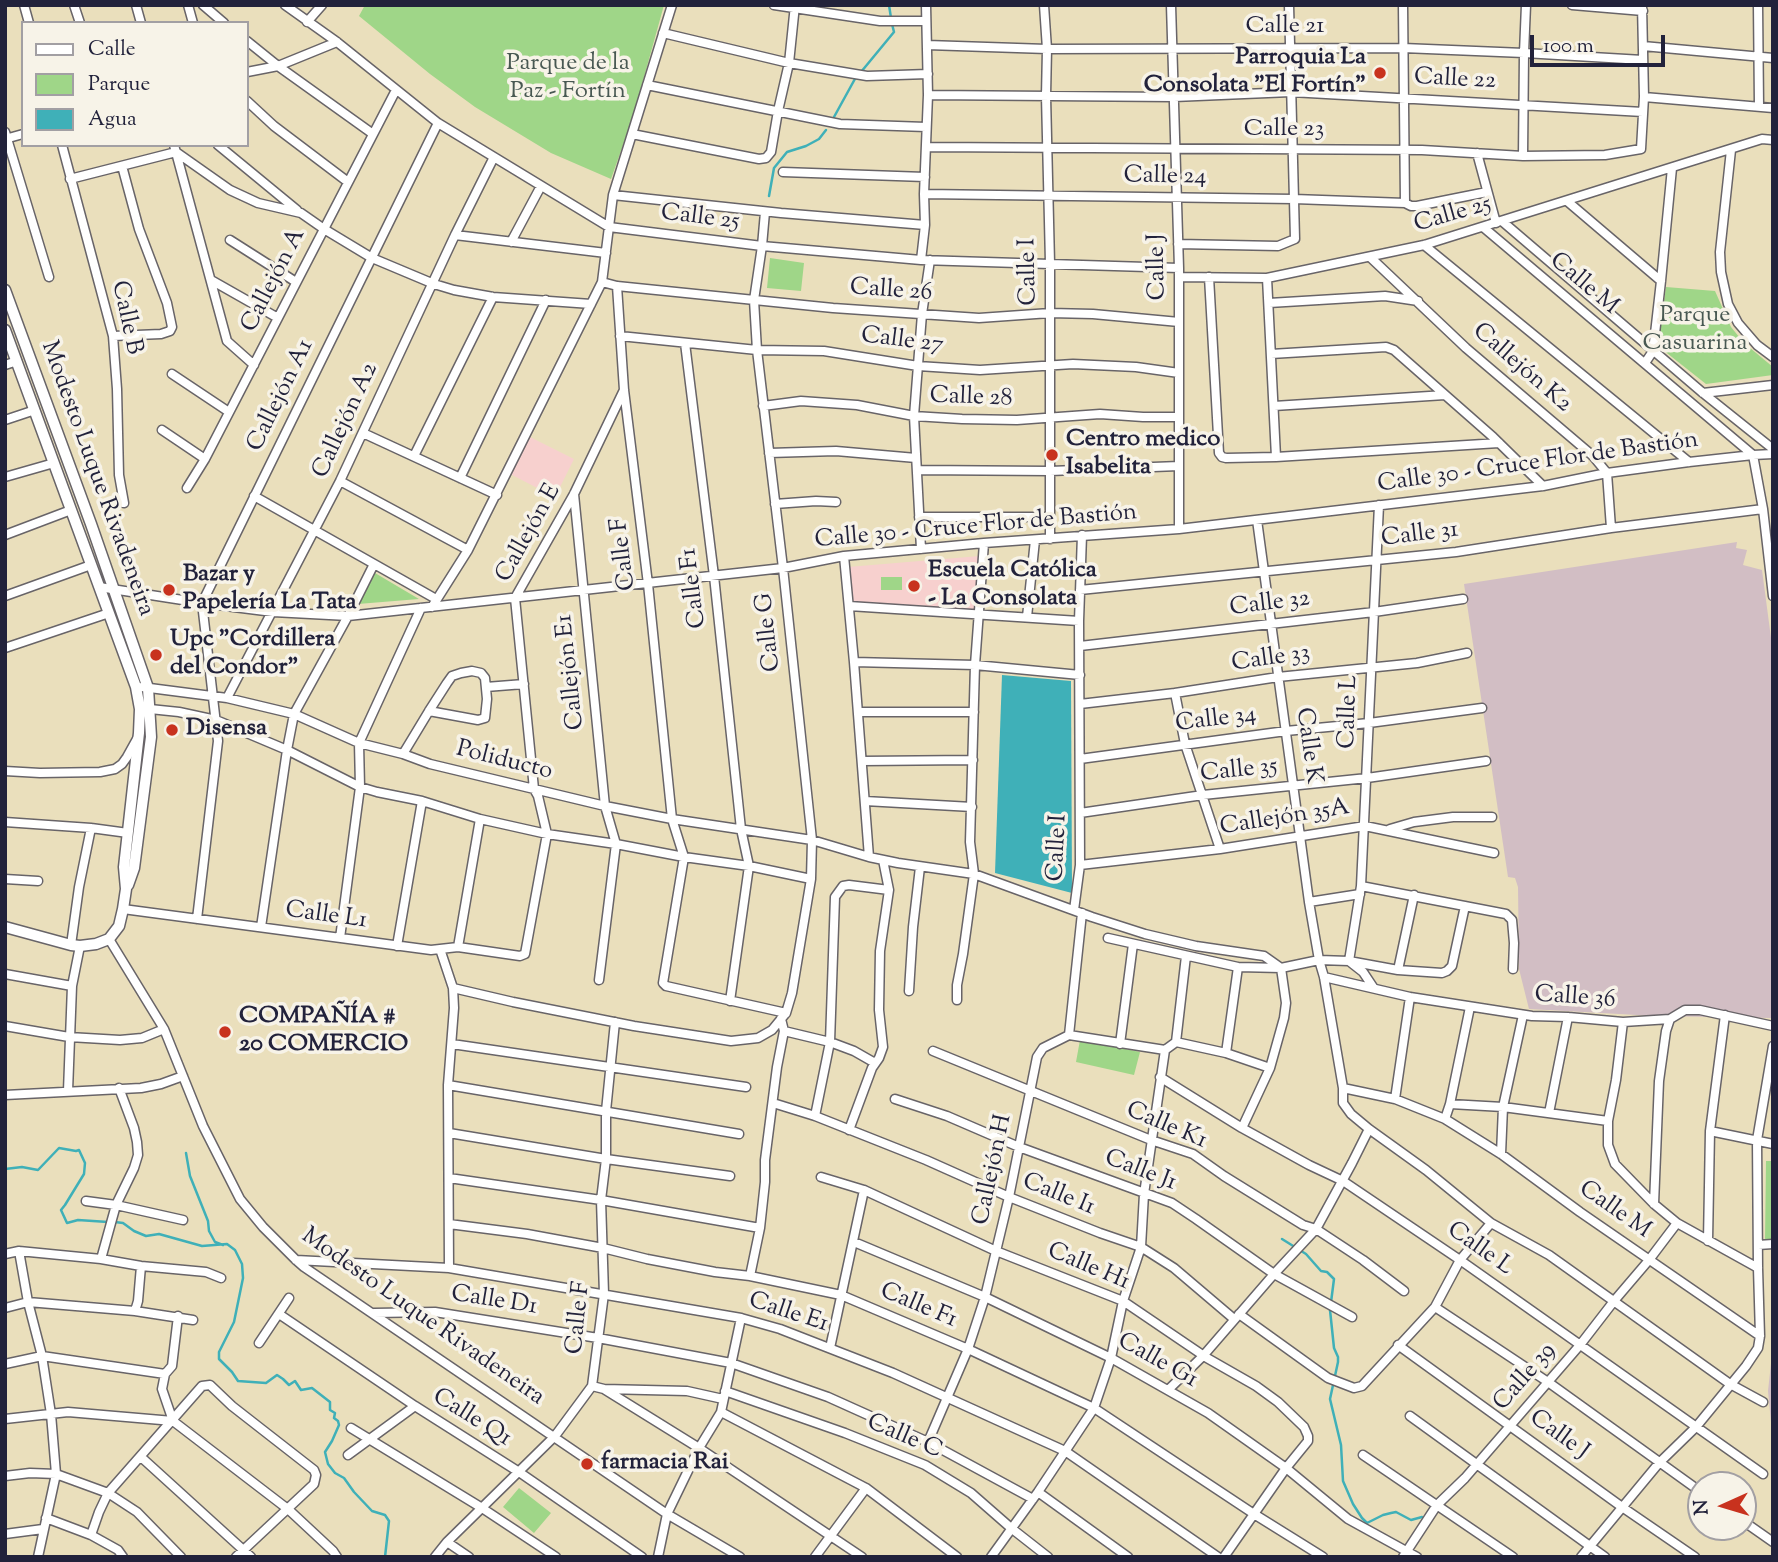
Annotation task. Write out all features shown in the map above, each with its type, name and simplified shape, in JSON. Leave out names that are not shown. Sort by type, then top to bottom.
[{"type":"street","points":[[202,5],[222,21]]},
{"type":"street","name":"Calle 25","points":[[285,5],[337,42],[438,123],[609,227],[762,246],[926,260],[1049,263],[1209,277],[1268,278],[1424,245],[1762,139],[1773,140]]},
{"type":"street","points":[[307,22],[322,5]]},
{"type":"street","points":[[254,496],[374,564],[434,603],[468,550],[602,282],[613,195],[672,5]]},
{"type":"street","points":[[774,5],[880,21],[926,22]]},
{"type":"street","points":[[921,548],[914,416],[926,260],[926,5]]},
{"type":"street","name":"Calle I","points":[[1044,5],[1047,49],[1050,313],[1050,539]]},
{"type":"street","name":"Calle J","points":[[1171,5],[1179,273],[1179,529]]},
{"type":"street","points":[[1178,244],[1278,246],[1295,239],[1289,5]]},
{"type":"street","points":[[1403,5],[1405,202]]},
{"type":"street","points":[[1523,156],[1526,5]]},
{"type":"street","points":[[1572,5],[1642,8],[1643,113]]},
{"type":"street","points":[[1758,5],[1759,107]]},
{"type":"street","points":[[632,134],[759,159],[766,158],[771,152],[789,62],[795,7]]},
{"type":"street","points":[[663,33],[848,74],[928,74]]},
{"type":"street","points":[[248,42],[373,134]]},
{"type":"street","points":[[248,72],[278,66],[337,42]]},
{"type":"street","name":"Calle 21","points":[[927,46],[1047,49],[1404,48],[1643,60]]},
{"type":"street","points":[[1643,46],[1773,58]]},
{"type":"street","points":[[647,85],[840,124],[926,127]]},
{"type":"street","name":"Callejón A","points":[[187,488],[205,459],[396,90]]},
{"type":"street","name":"Calle 22","points":[[928,95],[1174,97],[1291,92],[1643,113]]},
{"type":"street","points":[[1644,97],[1773,108]]},
{"type":"street","points":[[248,102],[274,126],[348,182]]},
{"type":"street","name":"Calle 23","points":[[927,147],[1405,150],[1523,156],[1605,155],[1641,149],[1643,113]]},
{"type":"street","name":"Callejón A1","points":[[202,603],[438,123]]},
{"type":"street","points":[[6,137],[48,277]]},
{"type":"street","name":"Calle B","points":[[63,147],[113,336],[119,475],[124,503]]},
{"type":"street","points":[[220,147],[324,229],[372,258],[433,284],[493,297],[591,304]]},
{"type":"street","points":[[71,179],[175,149]]},
{"type":"street","points":[[175,149],[246,199],[301,213]]},
{"type":"street","points":[[175,149],[227,341],[254,365]]},
{"type":"street","points":[[1731,150],[1720,252],[1721,272],[1728,304],[1738,323],[1757,345],[1773,357]]},
{"type":"street","points":[[1476,153],[1499,222]]},
{"type":"street","name":"Callejón A2","points":[[227,698],[340,481],[494,157]]},
{"type":"street","points":[[113,336],[161,334],[170,331],[172,327],[167,303],[139,229],[122,166]]},
{"type":"street","points":[[1645,363],[1653,351],[1672,168]]},
{"type":"street","points":[[783,172],[925,177]]},
{"type":"street","points":[[511,242],[541,186]]},
{"type":"street","name":"Calle 25","points":[[1405,202],[1417,206],[1487,192]]},
{"type":"street","name":"Calle 24","points":[[924,194],[1405,202]]},
{"type":"street","points":[[613,195],[765,212],[925,225]]},
{"type":"street","points":[[1567,201],[1661,281]]},
{"type":"street","name":"Calle G","points":[[750,1276],[761,1228],[765,1160],[784,1031],[783,1016],[792,993],[811,879],[812,839],[757,350],[754,300],[765,212]]},
{"type":"street","name":"Calle M","points":[[1499,222],[1773,449]]},
{"type":"street","name":"Calle M","points":[[1483,227],[1753,454]]},
{"type":"street","points":[[455,235],[606,253]]},
{"type":"street","points":[[230,240],[296,282]]},
{"type":"street","points":[[1424,245],[1689,462]]},
{"type":"street","name":"Callejón K2","points":[[1370,257],[1466,348],[1593,456],[1607,473]]},
{"type":"street","points":[[1209,277],[1219,453],[1222,457],[1276,457],[1499,443]]},
{"type":"street","points":[[1268,278],[1276,457]]},
{"type":"street","points":[[211,280],[278,318]]},
{"type":"street","name":"Calle 26","points":[[602,282],[617,286],[833,308],[979,317],[1050,313],[1093,314],[1179,322]]},
{"type":"street","name":"Calle F","points":[[617,286],[624,390],[648,584],[672,818],[684,857]]},
{"type":"street","name":"Modesto Luque Rivadeneira","points":[[5,290],[148,688],[150,737],[134,868],[126,888]]},
{"type":"street","points":[[1269,303],[1385,296],[1418,301]]},
{"type":"street","points":[[414,456],[493,297]]},
{"type":"street","points":[[460,478],[546,300]]},
{"type":"street","name":"Modesto Luque Rivadeneira","points":[[5,330],[136,687],[140,709],[124,867],[126,888],[118,926],[109,939],[164,1030],[203,1126],[240,1199],[296,1260],[667,1514],[740,1557]]},
{"type":"street","name":"Calle 27","points":[[620,336],[757,350],[824,351],[918,366],[980,370],[1073,364],[1136,367],[1179,373]]},
{"type":"street","name":"Calle F1","points":[[685,343],[714,576],[741,829],[749,866]]},
{"type":"street","points":[[1271,354],[1386,347],[1394,350],[1543,486]]},
{"type":"street","points":[[5,365],[17,361]]},
{"type":"street","points":[[173,374],[229,412]]},
{"type":"street","points":[[1703,393],[1773,385]]},
{"type":"street","name":"Callejón E","points":[[547,834],[534,789],[515,598],[574,494],[624,390]]},
{"type":"street","points":[[1274,406],[1446,395]]},
{"type":"street","name":"Calle 28","points":[[763,406],[801,401],[858,405],[914,416],[1017,420],[1100,414],[1179,417]]},
{"type":"street","points":[[5,420],[34,410]]},
{"type":"street","points":[[162,430],[205,459]]},
{"type":"street","points":[[363,433],[496,495]]},
{"type":"street","points":[[45,438],[56,443],[71,468]]},
{"type":"street","points":[[769,453],[836,450],[916,457]]},
{"type":"street","points":[[1753,454],[1763,509],[1773,596]]},
{"type":"street","name":"Calle 30 - Cruce Flor de Bastión","points":[[99,587],[273,612],[348,617],[421,608],[434,603],[515,598],[783,568],[844,556],[1179,529],[1543,486],[1607,473],[1753,454],[1773,454]]},
{"type":"street","points":[[5,477],[54,463]]},
{"type":"street","points":[[917,470],[1050,471],[1179,466]]},
{"type":"street","points":[[1607,473],[1611,528]]},
{"type":"street","points":[[340,481],[468,550]]},
{"type":"street","name":"Callejón E1","points":[[574,494],[605,806],[616,844]]},
{"type":"street","points":[[775,504],[836,502]]},
{"type":"street","name":"Calle L","points":[[1349,961],[1360,890],[1365,826],[1379,505]]},
{"type":"street","name":"Calle 31","points":[[1080,590],[1456,552],[1611,528],[1763,509]]},
{"type":"street","points":[[5,535],[71,510]]},
{"type":"street","points":[[919,517],[1050,517]]},
{"type":"street","name":"Calle K","points":[[1257,520],[1309,902],[1343,1088],[1343,1103],[1350,1114],[1492,1223],[1549,1255],[1730,1384],[1763,1402]]},
{"type":"street","points":[[77,525],[91,524]]},
{"type":"street","name":"Calle I","points":[[1078,912],[1082,535]]},
{"type":"street","points":[[1027,617],[1035,540]]},
{"type":"street","points":[[957,1000],[974,874],[970,842],[975,665],[984,543]]},
{"type":"street","points":[[844,556],[869,857],[974,874],[1145,934],[1196,946],[1264,956],[1281,968],[1285,1010],[1270,1069],[1242,1128]]},
{"type":"street","points":[[261,928],[294,714],[374,564]]},
{"type":"street","points":[[5,596],[91,565]]},
{"type":"street","name":"Calle 32","points":[[1080,646],[1463,600]]},
{"type":"street","points":[[197,919],[218,741],[202,603]]},
{"type":"street","points":[[849,606],[1079,621]]},
{"type":"street","points":[[340,938],[360,787],[359,743],[421,608]]},
{"type":"street","points":[[5,648],[109,613]]},
{"type":"street","name":"Calle 33","points":[[1080,704],[1278,677],[1417,663],[1467,653]]},
{"type":"street","points":[[854,662],[975,665],[1080,675]]},
{"type":"street","points":[[403,754],[429,711],[446,683],[452,676],[472,671],[481,673],[485,678],[485,718],[429,711]]},
{"type":"street","points":[[486,687],[524,684]]},
{"type":"street","name":"Poliducto","points":[[136,687],[227,698],[294,714],[359,743],[430,764],[605,806],[812,839],[869,857]]},
{"type":"street","points":[[1175,693],[1185,744],[1220,849]]},
{"type":"street","name":"Calle 34","points":[[1080,759],[1482,708]]},
{"type":"street","points":[[150,709],[216,720],[287,750],[360,787],[480,819],[547,834],[749,866],[811,879]]},
{"type":"street","points":[[858,712],[974,712]]},
{"type":"street","points":[[5,771],[100,772],[115,769],[127,757],[139,733]]},
{"type":"street","points":[[862,761],[973,760]]},
{"type":"street","name":"Calle 35","points":[[1080,813],[1203,795],[1367,778],[1486,761]]},
{"type":"street","points":[[865,801],[972,807]]},
{"type":"street","points":[[397,946],[422,802]]},
{"type":"street","points":[[1387,830],[1414,822],[1453,817],[1492,817]]},
{"type":"street","points":[[458,947],[480,819]]},
{"type":"street","points":[[5,822],[128,833]]},
{"type":"street","name":"Callejón 35A","points":[[1080,865],[1220,849],[1365,826],[1494,853]]},
{"type":"street","points":[[68,1091],[79,887],[91,828]]},
{"type":"street","name":"Calle L1","points":[[123,909],[397,946],[440,949],[458,947],[520,957],[527,952],[547,834]]},
{"type":"street","points":[[599,980],[616,844]]},
{"type":"street","points":[[453,988],[615,1022],[731,1041],[758,1038],[772,1030],[783,1016],[663,983],[684,857]]},
{"type":"street","points":[[849,1130],[869,1076],[882,1053],[884,1042],[879,1010],[880,951],[889,890],[883,860]]},
{"type":"street","points":[[730,1000],[749,866]]},
{"type":"street","points":[[909,991],[920,867]]},
{"type":"street","points":[[5,879],[38,881]]},
{"type":"street","points":[[815,1116],[830,1042],[835,897],[843,886],[889,890]]},
{"type":"street","points":[[1309,902],[1360,890],[1414,895],[1506,914],[1512,920],[1513,969]]},
{"type":"street","points":[[1398,970],[1414,895]]},
{"type":"street","points":[[1108,938],[1238,967],[1281,968],[1319,960],[1349,961],[1398,970],[1442,973],[1452,966],[1465,906]]},
{"type":"street","points":[[1078,912],[1069,1035],[1165,1050]]},
{"type":"street","points":[[5,927],[75,945],[96,944],[109,939]]},
{"type":"street","points":[[1120,1044],[1132,944]]},
{"type":"street","points":[[440,949],[453,988],[449,1085],[449,1268]]},
{"type":"street","points":[[991,1557],[1094,1408],[1111,1358],[1123,1301],[1142,1247],[1144,1194],[1160,1077],[1165,1050],[1176,1042],[1186,957]]},
{"type":"street","points":[[1349,961],[1363,972],[1373,987]]},
{"type":"street","points":[[1226,1053],[1238,967]]},
{"type":"street","points":[[5,974],[72,986]]},
{"type":"street","name":"Calle 36","points":[[1324,977],[1410,997],[1522,1015],[1623,1023],[1670,1020],[1685,1010],[1700,1010],[1773,1026]]},
{"type":"street","points":[[1395,1099],[1410,997]]},
{"type":"street","points":[[1445,1119],[1470,1007]]},
{"type":"street","points":[[1501,1154],[1503,1107],[1522,1015]]},
{"type":"street","points":[[1708,1241],[1710,1131],[1725,1015]]},
{"type":"street","points":[[1549,1113],[1568,1017]]},
{"type":"street","points":[[1654,1203],[1659,1081],[1670,1020]]},
{"type":"street","name":"Calle F","points":[[435,1557],[555,1436],[592,1386],[604,1294],[601,1200],[615,1022]]},
{"type":"street","points":[[1623,1023],[1608,1121],[1608,1145],[1615,1164],[1677,1223],[1758,1268]]},
{"type":"street","points":[[5,1026],[69,1037],[120,1040],[142,1038],[164,1030]]},
{"type":"street","points":[[784,1031],[830,1042],[875,1063]]},
{"type":"street","name":"Callejón H","points":[[928,1442],[968,1349],[985,1297],[1009,1197],[1037,1057],[1043,1048],[1069,1035]]},
{"type":"street","points":[[1176,1042],[1226,1053],[1270,1069]]},
{"type":"street","points":[[452,1044],[746,1087]]},
{"type":"street","points":[[1581,1557],[1659,1463],[1696,1427],[1758,1348],[1757,1140],[1773,1046]]},
{"type":"street","name":"Calle K1","points":[[933,1051],[1151,1140],[1193,1154],[1303,1225],[1316,1229],[1404,1291]]},
{"type":"street","points":[[5,1095],[161,1084],[183,1076]]},
{"type":"street","name":"Calle L","points":[[1160,1077],[1242,1128],[1343,1181],[1460,1260],[1763,1474]]},
{"type":"street","points":[[449,1085],[738,1134]]},
{"type":"street","points":[[101,1259],[116,1205],[138,1155],[134,1128],[118,1088]]},
{"type":"street","name":"Calle M","points":[[1343,1088],[1395,1099],[1445,1119],[1501,1154],[1760,1336]]},
{"type":"street","name":"Calle J1","points":[[895,1099],[947,1116],[1019,1147],[1172,1203],[1274,1274],[1353,1317]]},
{"type":"street","name":"Calle I1","points":[[773,1103],[815,1116],[926,1160],[1009,1197],[1142,1247],[1174,1268],[1236,1317],[1328,1378],[1354,1388],[1362,1386],[1398,1345]]},
{"type":"street","points":[[1450,1104],[1503,1107],[1608,1121]]},
{"type":"street","points":[[1168,1390],[1203,1356],[1316,1229],[1369,1129]]},
{"type":"street","points":[[1710,1131],[1773,1143]]},
{"type":"street","points":[[449,1133],[730,1176]]},
{"type":"street","name":"Calle H1","points":[[821,1177],[864,1190],[996,1251],[1123,1301],[1203,1356],[1256,1386],[1278,1402],[1304,1427],[1308,1441],[1286,1468]]},
{"type":"street","points":[[449,1178],[601,1200],[761,1228]]},
{"type":"street","points":[[830,1348],[864,1190]]},
{"type":"street","points":[[86,1201],[183,1220]]},
{"type":"street","points":[[1398,1345],[1435,1307],[1460,1260],[1492,1223]]},
{"type":"street","name":"Calle 39","points":[[1405,1554],[1437,1505],[1477,1465],[1580,1345],[1677,1223]]},
{"type":"street","name":"Calle F1","points":[[449,1224],[527,1234],[841,1295],[968,1349],[1094,1408],[1323,1557]]},
{"type":"street","name":"Calle G1","points":[[854,1242],[985,1297],[1111,1358],[1208,1413],[1286,1468],[1348,1519],[1405,1554],[1418,1557]]},
{"type":"street","points":[[1758,1245],[1773,1244]]},
{"type":"street","points":[[19,1251],[28,1302],[42,1356],[51,1414],[56,1474],[38,1557]]},
{"type":"street","points":[[5,1254],[19,1251],[101,1259],[206,1272],[221,1278]]},
{"type":"street","name":"Calle E1","points":[[296,1260],[449,1268],[741,1318],[780,1329],[948,1398],[1065,1451],[1218,1557]]},
{"type":"street","points":[[135,1311],[141,1266]]},
{"type":"street","points":[[259,1343],[289,1298]]},
{"type":"street","points":[[5,1308],[28,1302],[135,1311],[193,1320]]},
{"type":"street","points":[[1435,1307],[1548,1382],[1687,1482]]},
{"type":"street","name":"Calle D1","points":[[374,1314],[435,1312],[731,1363],[828,1397],[928,1442],[1035,1495],[1128,1557]]},
{"type":"street","name":"Calle Q1","points":[[279,1314],[519,1472],[642,1557]]},
{"type":"street","points":[[173,1421],[162,1389],[165,1374],[172,1366],[178,1317]]},
{"type":"street","points":[[658,1557],[667,1514],[720,1412],[741,1318]]},
{"type":"street","name":"Calle J","points":[[1398,1345],[1695,1557]]},
{"type":"street","points":[[5,1364],[42,1356],[165,1374]]},
{"type":"street","points":[[91,1535],[108,1493],[202,1387],[211,1386],[232,1406],[314,1470],[316,1475],[314,1484],[289,1510],[236,1557]]},
{"type":"street","points":[[592,1386],[604,1389],[699,1448],[862,1557]]},
{"type":"street","name":"Calle C","points":[[604,1389],[687,1391],[724,1395],[845,1433],[925,1465],[971,1493],[1048,1557]]},
{"type":"street","points":[[348,1455],[415,1406]]},
{"type":"street","points":[[5,1419],[68,1412],[173,1421],[289,1510],[334,1551],[337,1557]]},
{"type":"street","points":[[720,1412],[866,1488],[957,1557]]},
{"type":"street","points":[[1410,1416],[1605,1557]]},
{"type":"street","points":[[351,1428],[556,1557]]},
{"type":"street","points":[[1363,1455],[1513,1557]]},
{"type":"street","points":[[141,1457],[251,1557]]},
{"type":"street","points":[[1224,1557],[1286,1468]]},
{"type":"street","points":[[5,1476],[56,1474],[108,1493],[137,1512],[181,1557]]},
{"type":"street","points":[[815,1557],[866,1488]]},
{"type":"street","points":[[46,1517],[91,1535],[118,1550],[123,1557]]},
{"type":"street","points":[[5,1534],[43,1528]]},
{"type":"street","points":[[1757,1531],[1773,1542]]},
{"type":"street","points":[[447,1542],[469,1557]]},
{"type":"shaded area","points":[[528,436],[574,459],[555,497],[510,474]]},
{"type":"shaded area","points":[[1737,542],[1736,548],[1747,550],[1743,565],[1762,570],[1773,653],[1773,1018],[1655,1016],[1529,1009],[1519,969],[1518,887],[1515,878],[1508,877],[1464,584]]},
{"type":"shaded area","name":"Escuela Católica - La Consolata","points":[[980,556],[977,613],[850,605],[848,567]]},
{"type":"shaded area","points":[[1773,1345],[1773,1443],[1768,1391]]},
{"type":"green space","name":"Parque de la Paz - Fortín","points":[[365,5],[664,5],[633,117],[611,179],[551,153],[475,107],[359,16]]},
{"type":"green space","points":[[770,258],[804,263],[801,291],[767,288]]},
{"type":"green space","name":"Parque Casuarina","points":[[1666,287],[1715,291],[1731,327],[1744,343],[1773,367],[1773,375],[1706,384],[1658,346]]},
{"type":"green space","points":[[375,573],[419,599],[358,604]]},
{"type":"green space","points":[[881,577],[902,577],[902,590],[881,590]]},
{"type":"green space","points":[[1080,1040],[1140,1052],[1134,1075],[1076,1062]]},
{"type":"green space","points":[[1766,1161],[1773,1161],[1773,1240],[1765,1241]]},
{"type":"green space","points":[[519,1488],[551,1513],[534,1533],[503,1507]]},
{"type":"water","points":[[1002,675],[1071,681],[1072,893],[995,873]]},
{"type":"waterway","points":[[889,5],[891,18]]},
{"type":"waterway","points":[[861,72],[894,32],[892,24]]},
{"type":"waterway","points":[[834,117],[856,77]]},
{"type":"waterway","points":[[769,196],[774,168],[787,152],[819,139],[826,130]]},
{"type":"waterway","points":[[5,1169],[22,1167],[38,1170],[59,1148],[79,1150],[85,1163],[84,1174],[61,1210],[67,1223],[78,1220],[108,1222]]},
{"type":"waterway","points":[[186,1153],[190,1176],[208,1221],[209,1231],[215,1242],[223,1245]]},
{"type":"waterway","points":[[115,1222],[123,1223],[146,1236],[159,1234],[202,1246],[227,1244],[235,1250],[242,1264],[243,1278],[234,1322],[219,1352],[219,1359],[238,1381],[266,1383],[277,1375],[289,1385],[295,1381],[301,1390],[312,1388],[330,1402],[330,1410],[335,1413],[334,1418],[339,1425],[325,1452],[328,1464],[335,1473],[344,1478],[372,1511],[385,1515],[389,1521],[385,1557]]},
{"type":"waterway","points":[[1282,1239],[1306,1254],[1321,1271],[1327,1272],[1334,1279],[1330,1310],[1338,1362],[1330,1399],[1341,1445],[1343,1481],[1353,1504],[1367,1523],[1396,1512],[1411,1520],[1422,1517]]},
{"type":"place","name":"Parroquia La Consolata \"El Fortín\"","points":[[1380,73]]},
{"type":"place","name":"Centro medico Isabelita","points":[[1052,455]]},
{"type":"place","name":"Escuela Católica - La Consolata","points":[[914,586]]},
{"type":"place","name":"Bazar y Papelería La Tata","points":[[169,590]]},
{"type":"place","name":"Upc \"Cordillera del Condor\"","points":[[156,655]]},
{"type":"place","name":"Disensa","points":[[172,730]]},
{"type":"place","name":"COMPAÑÍA # 20 COMERCIO","points":[[225,1032]]},
{"type":"place","name":"farmacia Rai","points":[[587,1464]]}]
